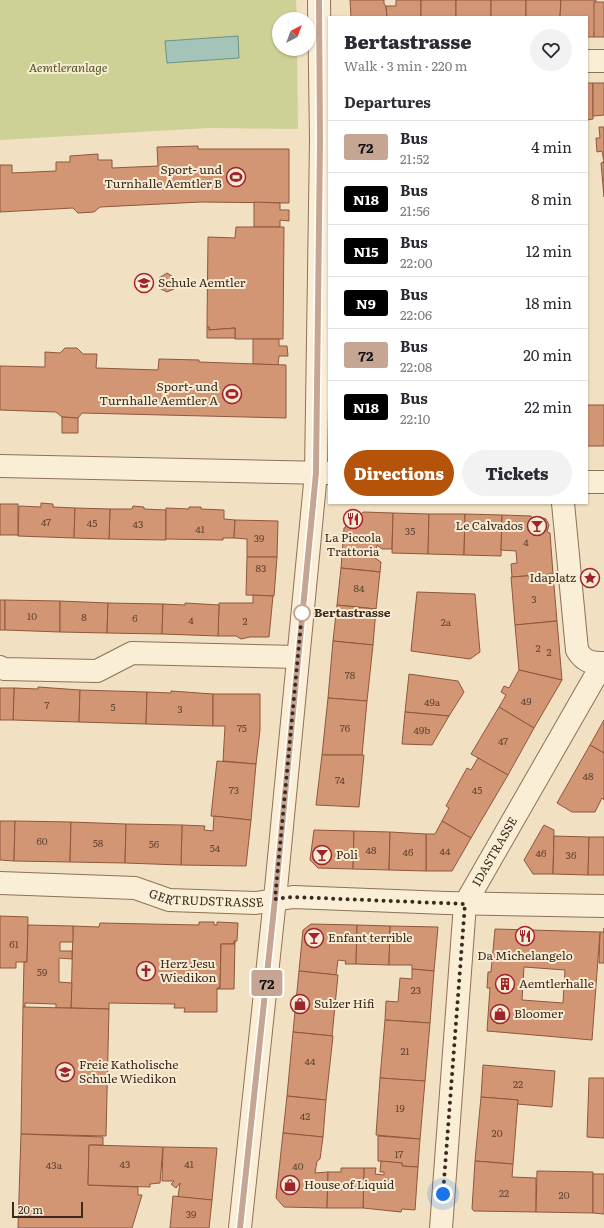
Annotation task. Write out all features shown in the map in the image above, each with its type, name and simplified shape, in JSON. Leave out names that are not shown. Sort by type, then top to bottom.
[{"type":"street","points":[[240,1228],[275,899],[298,657],[322,473],[325,60],[319,0]]},
{"type":"street","points":[[588,61],[604,61]]},
{"type":"street","points":[[0,466],[322,473]]},
{"type":"street","points":[[588,482],[604,482]]},
{"type":"street","points":[[563,504],[577,650],[580,656],[587,662],[603,663]]},
{"type":"street","points":[[0,666],[4,669],[97,671],[132,653],[298,657]]},
{"type":"street","name":"IDASTRASSE","points":[[441,1228],[465,904],[603,663]]},
{"type":"street","name":"GERTRUDSTRASSE","points":[[0,883],[135,888],[169,900],[256,903],[293,897],[465,904],[604,906]]},
{"type":"green space","name":"Aemtleranlage","points":[[0,0],[296,0],[297,12],[272,12],[272,56],[297,56],[298,129],[209,128],[0,140]]},
{"type":"water","points":[[238,36],[239,58],[167,63],[165,41]]},
{"type":"building","points":[[350,0],[384,0],[387,16],[351,16]]},
{"type":"building","points":[[396,0],[421,0],[421,16],[387,16],[386,6],[396,6]]},
{"type":"building","points":[[421,0],[456,0],[456,16],[421,16]]},
{"type":"building","points":[[456,0],[491,0],[491,16],[456,16]]},
{"type":"building","points":[[491,0],[526,0],[526,16],[491,16]]},
{"type":"building","points":[[526,0],[561,0],[560,16],[526,16]]},
{"type":"building","points":[[561,0],[596,0],[594,37],[588,37],[588,16],[560,16]]},
{"type":"building","points":[[594,2],[604,2],[604,37],[594,37]]},
{"type":"building","points":[[588,83],[593,83],[593,119],[588,120]]},
{"type":"building","points":[[593,83],[604,83],[604,115],[593,116]]},
{"type":"building","points":[[599,127],[604,127],[604,162],[602,151],[597,152],[596,138],[600,138]]},
{"type":"building","points":[[198,146],[198,149],[289,149],[289,203],[201,202],[100,207],[94,212],[78,213],[73,208],[0,212],[0,165],[12,165],[12,173],[56,171],[56,162],[70,162],[70,156],[98,154],[98,160],[112,160],[112,168],[158,166],[157,147]]},
{"type":"building","points":[[604,162],[604,197],[601,163]]},
{"type":"building","points":[[254,202],[280,203],[280,210],[289,210],[289,221],[280,220],[280,227],[254,227]]},
{"type":"building","points":[[236,227],[284,227],[283,339],[235,339],[235,328],[209,330],[209,327],[207,327],[208,237],[235,238]]},
{"type":"building","points":[[167,273],[175,278],[176,288],[167,292],[159,288],[159,278]]},
{"type":"building","points":[[207,327],[209,327],[209,330],[235,328],[235,338],[207,338]]},
{"type":"building","points":[[253,339],[279,339],[279,346],[287,346],[288,356],[279,356],[278,365],[253,364]]},
{"type":"building","points":[[65,348],[77,348],[83,354],[97,354],[96,368],[158,370],[159,359],[286,365],[286,418],[82,413],[78,418],[62,417],[56,412],[0,410],[0,366],[45,367],[45,352],[60,353]]},
{"type":"building","points":[[588,405],[604,405],[604,446],[588,446]]},
{"type":"building","points":[[62,417],[78,418],[78,433],[62,433]]},
{"type":"building","points":[[41,503],[53,504],[53,507],[75,508],[74,538],[18,536],[19,506],[41,507]]},
{"type":"building","points":[[0,504],[18,504],[18,535],[0,535]]},
{"type":"building","points":[[133,506],[144,507],[144,509],[166,510],[166,540],[109,539],[110,509],[132,509]]},
{"type":"building","points":[[189,507],[224,510],[224,519],[235,520],[234,538],[223,538],[223,540],[166,539],[166,508],[189,509]]},
{"type":"building","points":[[75,508],[110,509],[109,539],[74,538]]},
{"type":"building","points":[[354,512],[361,514],[363,512],[393,513],[392,549],[382,549],[377,545],[375,558],[381,562],[380,572],[341,568],[344,528],[346,527],[345,520],[348,515]]},
{"type":"building","points":[[393,513],[429,514],[428,554],[392,553]]},
{"type":"building","points":[[429,514],[465,514],[464,555],[428,554]]},
{"type":"building","points":[[465,514],[502,515],[501,556],[464,555]]},
{"type":"building","points":[[502,515],[531,516],[533,518],[540,517],[546,519],[549,525],[547,532],[550,533],[553,574],[512,577],[511,564],[517,563],[516,551],[501,550]]},
{"type":"building","points":[[235,520],[278,521],[277,557],[247,557],[247,539],[234,538]]},
{"type":"building","points":[[247,557],[277,557],[274,596],[246,595]]},
{"type":"building","points":[[341,568],[380,572],[376,609],[337,605]]},
{"type":"building","points":[[553,574],[557,621],[515,625],[511,577]]},
{"type":"building","points":[[417,592],[475,594],[480,652],[470,659],[411,651]]},
{"type":"building","points":[[253,595],[273,596],[269,637],[250,637],[241,639],[236,636],[218,636],[219,603],[253,603]]},
{"type":"building","points":[[0,600],[5,600],[5,630],[0,630]]},
{"type":"building","points":[[5,600],[60,601],[60,632],[5,630]]},
{"type":"building","points":[[60,601],[108,603],[107,633],[60,632]]},
{"type":"building","points":[[108,603],[163,604],[162,634],[107,633]]},
{"type":"building","points":[[185,603],[219,605],[218,636],[162,634],[163,604],[185,605]]},
{"type":"building","points":[[337,605],[376,609],[373,645],[333,641]]},
{"type":"building","points":[[557,621],[562,680],[519,670],[515,625]]},
{"type":"building","points":[[333,641],[373,645],[367,701],[328,698]]},
{"type":"building","points":[[519,670],[562,680],[534,728],[499,707],[506,695],[501,692],[504,686],[509,688]]},
{"type":"building","points":[[409,674],[458,681],[464,692],[449,716],[405,712]]},
{"type":"building","points":[[38,687],[80,690],[79,722],[13,720],[14,688],[38,689]]},
{"type":"building","points":[[0,688],[14,688],[13,720],[0,720]]},
{"type":"building","points":[[80,690],[147,692],[146,724],[79,722]]},
{"type":"building","points":[[171,691],[213,694],[213,726],[146,724],[147,692],[171,693]]},
{"type":"building","points":[[213,694],[260,694],[260,730],[256,764],[223,761],[225,726],[213,726]]},
{"type":"building","points":[[328,698],[367,701],[362,755],[322,755]]},
{"type":"building","points":[[499,707],[534,728],[508,775],[471,754]]},
{"type":"building","points":[[405,712],[449,716],[432,745],[402,744]]},
{"type":"building","points":[[604,720],[604,753],[590,745]]},
{"type":"building","points":[[590,745],[604,753],[604,800],[602,798],[595,812],[572,812],[557,803]]},
{"type":"building","points":[[322,755],[364,755],[359,807],[316,805]]},
{"type":"building","points":[[478,758],[508,775],[471,838],[442,821],[449,808],[446,806],[467,768],[471,770]]},
{"type":"building","points":[[217,761],[256,764],[251,820],[211,816]]},
{"type":"building","points":[[214,816],[251,820],[246,866],[181,865],[182,825],[205,826],[204,830],[213,831]]},
{"type":"building","points":[[0,821],[15,821],[14,861],[0,860]]},
{"type":"building","points":[[15,821],[71,822],[70,862],[14,861]]},
{"type":"building","points":[[442,821],[471,838],[452,871],[426,871],[426,834],[435,834]]},
{"type":"building","points":[[71,822],[126,824],[125,863],[70,862]]},
{"type":"building","points":[[126,824],[182,825],[181,865],[125,863]]},
{"type":"building","points":[[544,825],[554,830],[553,874],[533,874],[524,860]]},
{"type":"building","points":[[314,830],[354,831],[353,869],[318,868],[310,860]]},
{"type":"building","points":[[354,831],[390,832],[389,870],[353,869]]},
{"type":"building","points":[[390,832],[426,834],[426,871],[389,870]]},
{"type":"building","points":[[554,836],[589,837],[588,875],[553,874]]},
{"type":"building","points":[[589,837],[604,837],[604,875],[588,875]]},
{"type":"building","points":[[0,916],[28,917],[27,962],[16,962],[16,968],[0,968]]},
{"type":"building","name":"Herz Jesu Wiedikon","points":[[199,922],[214,922],[214,925],[217,925],[217,922],[238,923],[237,941],[234,941],[234,944],[221,944],[220,988],[217,988],[217,1012],[184,1012],[185,1008],[174,1008],[175,1004],[109,1003],[109,1009],[71,1008],[73,926],[99,927],[100,923],[199,925]]},
{"type":"building","points":[[311,924],[357,925],[356,964],[345,964],[346,961],[338,960],[336,975],[299,971],[303,930]]},
{"type":"building","points":[[28,925],[73,926],[73,942],[60,942],[60,951],[72,951],[72,959],[59,958],[59,982],[72,983],[71,1008],[56,1008],[56,1004],[25,1003],[25,1007],[23,1007],[24,962],[27,962]]},
{"type":"building","points":[[357,925],[390,926],[389,965],[356,964]]},
{"type":"building","points":[[390,926],[438,927],[434,971],[412,969],[412,965],[389,965]]},
{"type":"building","name":"Aemtlerhalle","points":[[495,929],[600,932],[592,1040],[487,1031],[490,988],[487,988],[488,972],[491,972]],"holes":[[[524,967],[565,970],[563,1003],[522,1000]]]},
{"type":"building","points":[[600,932],[604,932],[604,963],[599,963]]},
{"type":"building","points":[[235,941],[234,989],[217,989],[220,988],[221,944],[234,944]]},
{"type":"building","points":[[412,969],[434,971],[430,1023],[385,1020],[386,1001],[398,1002],[400,978],[412,979]]},
{"type":"building","points":[[299,971],[338,975],[332,1036],[293,1032]]},
{"type":"building","name":"Freie Katholische Schule Wiedikon","points":[[23,1007],[109,1009],[106,1136],[21,1134]]},
{"type":"building","points":[[385,1020],[430,1023],[425,1081],[380,1078]]},
{"type":"building","points":[[293,1032],[333,1036],[326,1100],[287,1096]]},
{"type":"building","points":[[483,1065],[555,1071],[552,1107],[517,1104],[518,1100],[481,1097]]},
{"type":"building","points":[[380,1078],[425,1081],[420,1139],[376,1135]]},
{"type":"building","points":[[589,1078],[604,1078],[604,1138],[587,1137]]},
{"type":"building","points":[[287,1096],[326,1100],[323,1137],[283,1133]]},
{"type":"building","points":[[481,1097],[518,1100],[513,1164],[475,1161]]},
{"type":"building","points":[[283,1133],[323,1137],[320,1159],[317,1161],[315,1173],[328,1172],[327,1208],[284,1207],[276,1198]]},
{"type":"building","points":[[21,1134],[103,1137],[103,1145],[89,1145],[88,1185],[138,1187],[138,1195],[142,1195],[132,1228],[18,1228]]},
{"type":"building","points":[[378,1136],[420,1139],[418,1167],[402,1166],[402,1163],[378,1161]]},
{"type":"building","points":[[89,1145],[163,1147],[160,1183],[150,1184],[150,1187],[88,1185]]},
{"type":"building","points":[[163,1147],[217,1148],[212,1200],[178,1197],[180,1183],[176,1188],[171,1184],[174,1181],[162,1181]]},
{"type":"building","points":[[381,1161],[402,1163],[402,1166],[418,1167],[415,1210],[402,1209],[401,1212],[363,1208],[364,1168],[376,1168],[375,1174],[384,1175],[384,1172],[380,1172]]},
{"type":"building","points":[[475,1161],[513,1164],[512,1177],[536,1178],[536,1212],[474,1211],[472,1209]]},
{"type":"building","points":[[341,1168],[364,1168],[363,1208],[327,1208],[328,1172],[341,1172]]},
{"type":"building","points":[[537,1171],[593,1172],[593,1213],[536,1212]]},
{"type":"building","points":[[593,1174],[604,1174],[604,1214],[593,1213]]},
{"type":"building","points":[[173,1196],[212,1200],[209,1228],[170,1228]]},
{"type":"bus line","name":"72","points":[[240,1228],[275,899],[316,473],[320,140],[319,0]]},
{"type":"place","name":"Sport- und Turnhalle Aemtler B","points":[[236,177]]},
{"type":"place","name":"Schule Aemtler","points":[[144,283]]},
{"type":"place","name":"Sport- und Turnhalle Aemtler A","points":[[232,394]]},
{"type":"place","name":"La Piccola Trattoria","points":[[353,519]]},
{"type":"place","name":"Le Calvados","points":[[537,526]]},
{"type":"place","name":"Idaplatz","points":[[590,578]]},
{"type":"place","name":"Bertastrasse","points":[[302,613]]},
{"type":"place","name":"Poli","points":[[322,855]]},
{"type":"place","name":"Da Michelangelo","points":[[525,936]]},
{"type":"place","name":"Enfant terrible","points":[[314,938]]},
{"type":"place","name":"Herz Jesu Wiedikon","points":[[146,971]]},
{"type":"place","name":"Aemtlerhalle","points":[[505,984]]},
{"type":"place","name":"Sulzer Hifi","points":[[300,1004]]},
{"type":"place","name":"Bloomer","points":[[500,1014]]},
{"type":"place","name":"Freie Katholische Schule Wiedikon","points":[[65,1072]]},
{"type":"place","name":"House of Liquid","points":[[290,1185]]},
{"type":"route","points":[[302,613],[275,899],[293,897],[465,904],[443,1194]]}]
